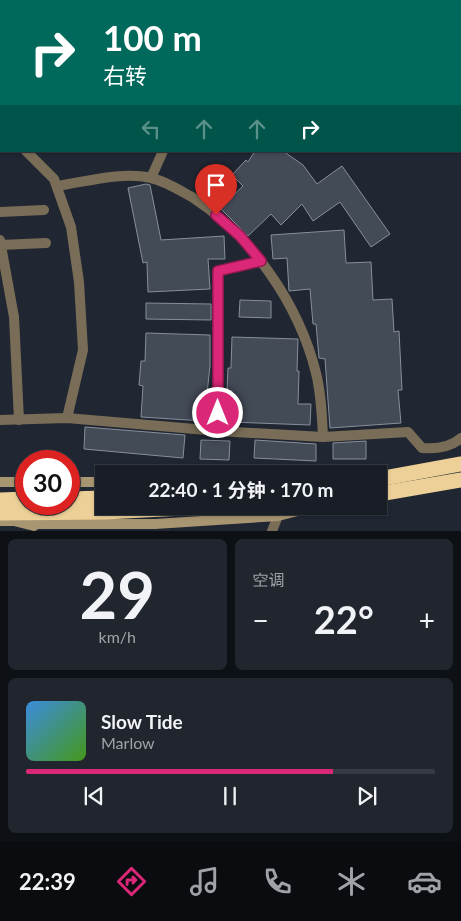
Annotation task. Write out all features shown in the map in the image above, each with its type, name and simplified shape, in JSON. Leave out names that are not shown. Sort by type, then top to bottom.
[{"type":"highway","points":[[387,477],[461,464]]},
{"type":"highway","points":[[387,493],[461,480]]},
{"type":"highway","points":[[0,500],[15,499]]},
{"type":"highway","points":[[80,500],[95,503]]},
{"type":"highway","points":[[0,513],[95,506]]},
{"type":"street","points":[[27,152],[54,179],[57,186],[70,227],[80,282],[83,350],[67,418]]},
{"type":"street","points":[[151,178],[163,152]]},
{"type":"street","points":[[57,186],[127,176],[151,178],[185,193],[216,215],[240,236],[261,261],[293,313],[311,355],[319,388],[323,436]]},
{"type":"street","points":[[0,212],[44,210]]},
{"type":"street","points":[[19,420],[14,317],[0,243],[46,243]]},
{"type":"street","points":[[218,431],[218,271],[261,261]]},
{"type":"street","points":[[0,420],[67,418],[218,431],[323,436],[408,432],[422,448],[437,450],[461,438]]},
{"type":"street","points":[[0,482],[15,482]]},
{"type":"street","points":[[80,482],[95,482]]},
{"type":"street","points":[[29,524],[155,524],[282,515]]},
{"type":"street","points":[[272,531],[278,516]]},
{"type":"street","points":[[0,521],[14,521],[51,531]]},
{"type":"building","points":[[254,152],[284,152],[303,165],[317,184],[342,166],[390,234],[371,247],[340,202],[313,221],[302,204],[281,225],[271,214],[248,236],[220,208],[243,186],[232,175],[246,160],[248,162]]},
{"type":"building","points":[[146,184],[150,185],[161,240],[224,236],[225,259],[208,259],[210,289],[148,292],[147,262],[143,263],[128,188]]},
{"type":"building","points":[[344,230],[346,263],[371,262],[373,300],[392,299],[394,332],[399,331],[402,390],[398,390],[401,423],[330,428],[325,359],[319,358],[316,324],[313,324],[310,289],[289,291],[287,258],[273,259],[271,235]]},
{"type":"building","points":[[240,300],[271,301],[271,318],[239,317]]},
{"type":"building","points":[[146,303],[211,304],[211,320],[146,319]]},
{"type":"building","points":[[146,333],[210,335],[210,366],[204,421],[141,417],[143,386],[139,385],[141,361],[145,361]]},
{"type":"building","points":[[232,337],[298,339],[298,404],[311,404],[310,425],[230,422],[232,391],[227,390],[228,368],[231,368]]},
{"type":"building","points":[[85,427],[185,435],[183,458],[84,449]]},
{"type":"building","points":[[201,440],[230,441],[229,460],[200,459]]},
{"type":"building","points":[[255,440],[316,444],[316,461],[254,458]]},
{"type":"building","points":[[366,441],[366,459],[333,459],[333,443]]},
{"type":"route","points":[[216,215],[240,236],[261,261],[218,271],[218,413]]}]
